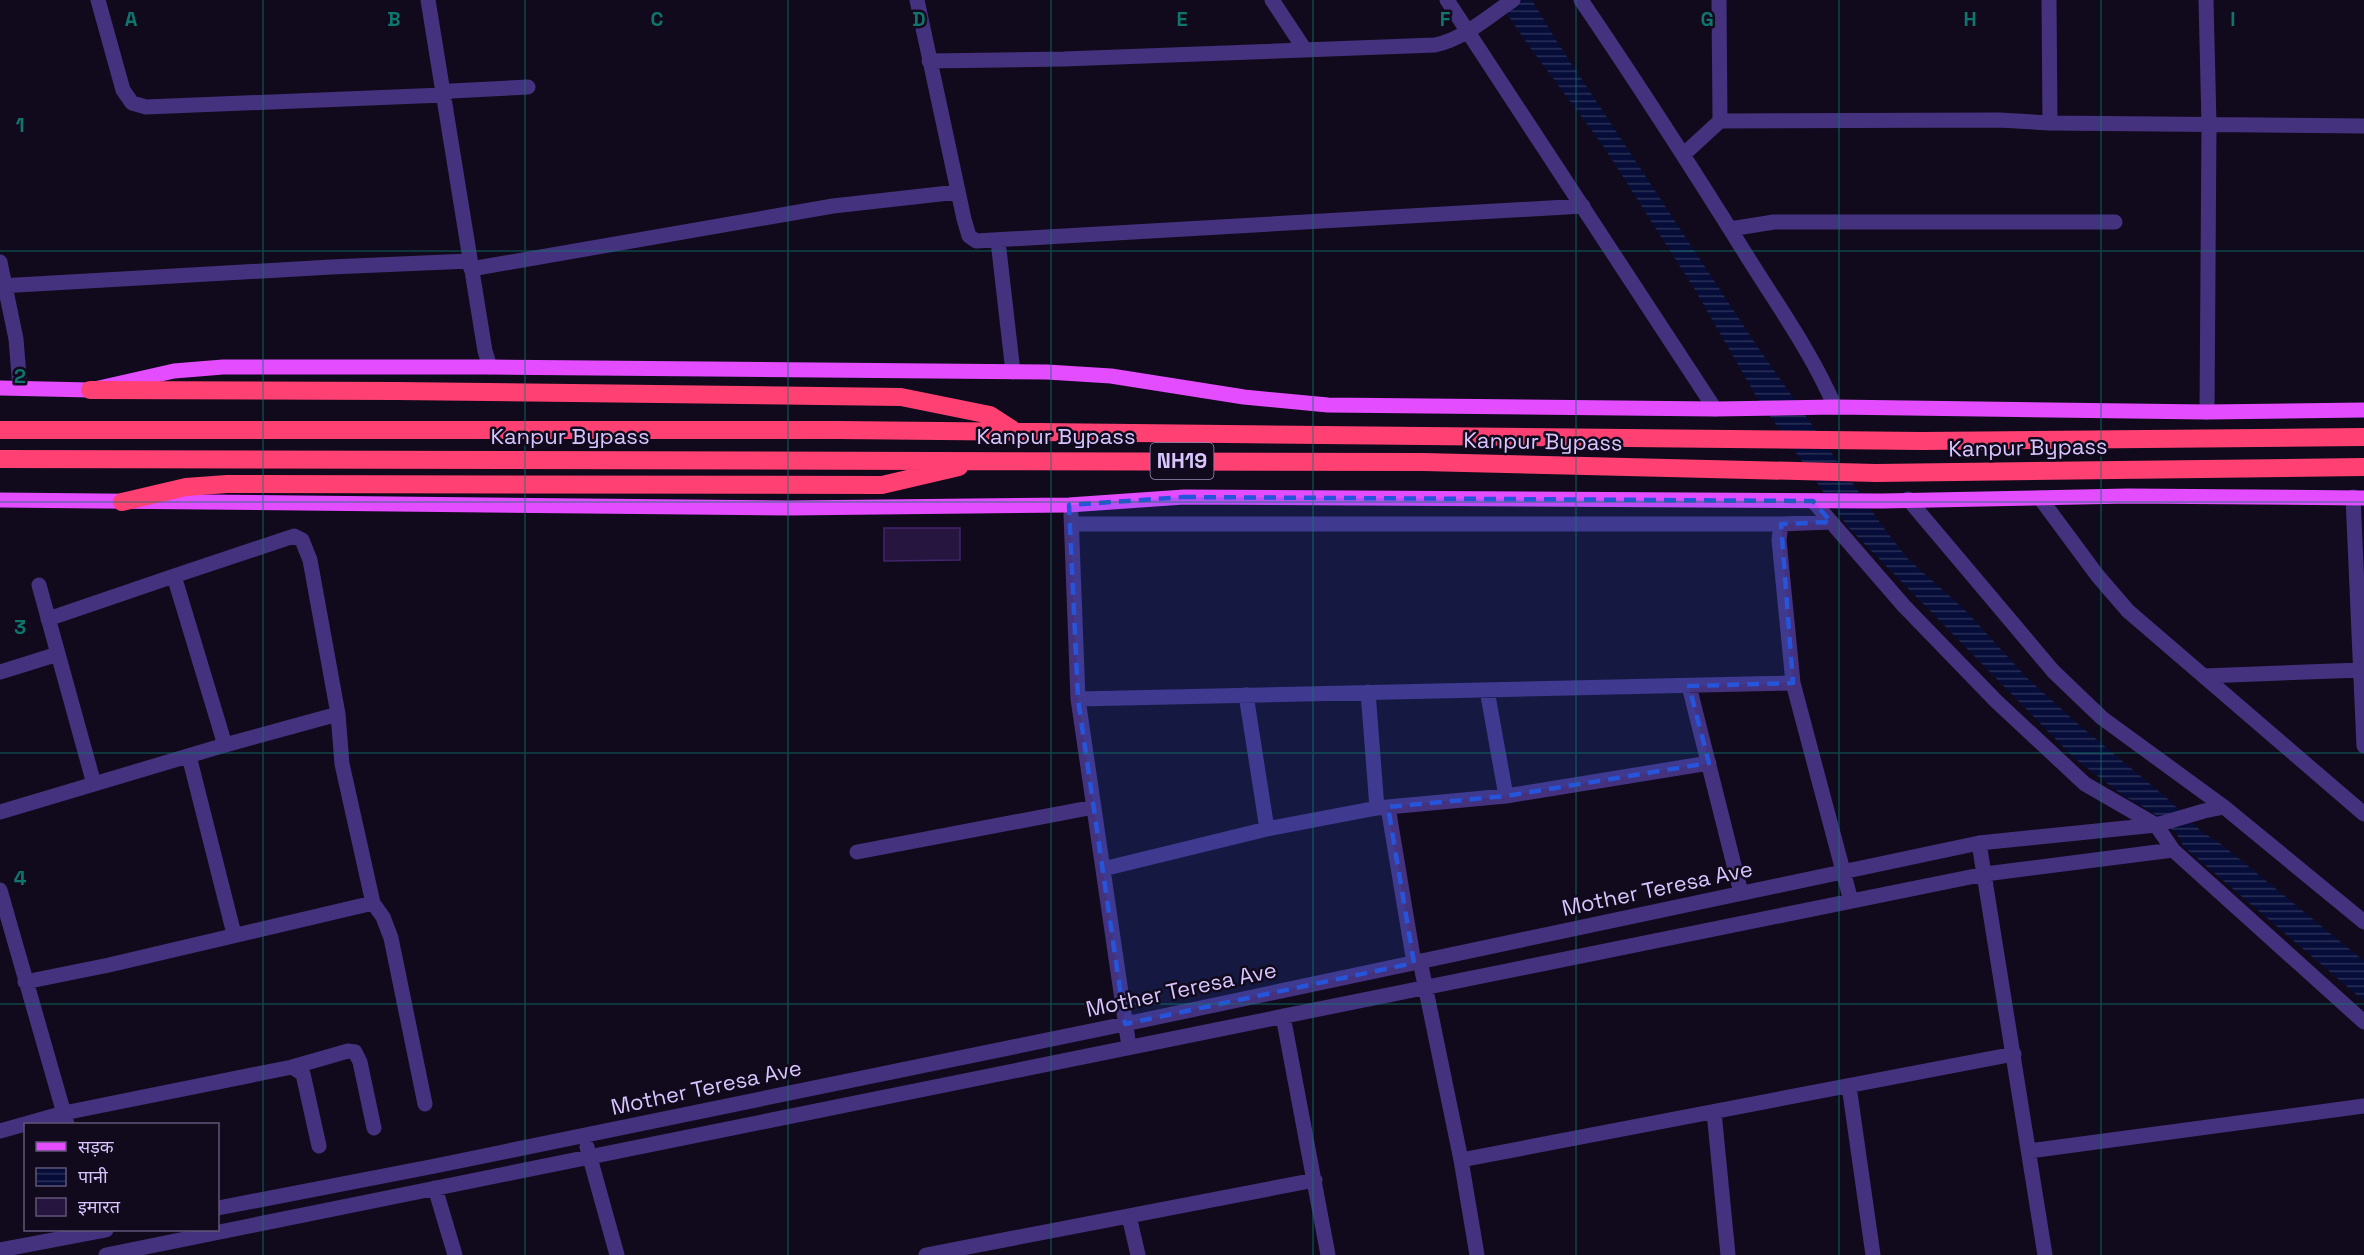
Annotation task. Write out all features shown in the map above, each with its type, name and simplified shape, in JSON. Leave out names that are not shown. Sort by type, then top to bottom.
[{"type":"highway","points":[[90,390],[901,397],[990,415],[1016,432]]},
{"type":"highway","name":"Kanpur Bypass","points":[[0,430],[191,432],[838,430],[1922,441],[2364,437]]},
{"type":"highway","name":"Kanpur Bypass","points":[[0,459],[1423,462],[1876,473],[2364,467]]},
{"type":"highway","points":[[122,502],[186,487],[227,484],[882,485],[987,460]]},
{"type":"main road","points":[[0,388],[90,390],[174,371],[223,367],[490,366],[1047,372],[1111,376],[1244,397],[1328,405],[1715,409],[1835,407],[2207,412],[2364,410]]},
{"type":"main road","points":[[0,500],[777,508],[1069,504],[1184,497],[1882,501],[2040,498],[2359,498]]},
{"type":"street","points":[[98,0],[123,90],[132,103],[146,108],[443,95],[451,91],[528,87]]},
{"type":"street","points":[[428,0],[485,351],[490,366]]},
{"type":"street","points":[[917,0],[958,192],[969,237],[976,242],[1583,206]]},
{"type":"street","points":[[1272,0],[1305,50]]},
{"type":"street","points":[[1447,0],[1715,409]]},
{"type":"street","points":[[929,61],[1434,45],[1447,43],[1513,0]]},
{"type":"street","points":[[1581,0],[1730,230],[1827,388],[1835,407]]},
{"type":"street","points":[[1719,0],[1720,121]]},
{"type":"street","points":[[2049,0],[2050,123]]},
{"type":"street","points":[[2206,0],[2209,124],[2207,412]]},
{"type":"street","points":[[1683,155],[1720,121],[1999,120],[2050,123],[2364,126]]},
{"type":"street","points":[[2,286],[331,267],[471,265],[833,206],[958,192]]},
{"type":"street","points":[[1730,230],[1774,222],[2115,222]]},
{"type":"street","points":[[998,242],[1013,372]]},
{"type":"street","points":[[0,262],[2,286],[16,339],[20,388]]},
{"type":"street","points":[[2040,498],[2097,575],[2128,611],[2364,814]]},
{"type":"street","points":[[2359,498],[2364,746]]},
{"type":"street","points":[[1908,499],[2053,671],[2102,718],[2224,807],[2364,922]]},
{"type":"street","points":[[1818,500],[1831,522],[1904,606],[1996,701],[2085,784],[2159,823],[2173,850],[2364,1022]]},
{"type":"street","points":[[1069,504],[1072,524],[1078,699],[1129,1047]]},
{"type":"street","points":[[1072,524],[1781,524],[1831,522]]},
{"type":"street","points":[[1781,524],[1779,540],[1793,683],[1851,901]]},
{"type":"street","points":[[48,619],[294,536],[302,540],[309,560],[338,714],[342,764],[373,903],[383,917],[391,938],[425,1104]]},
{"type":"street","points":[[174,576],[225,745]]},
{"type":"street","points":[[39,585],[94,784]]},
{"type":"street","points":[[0,672],[58,654]]},
{"type":"street","points":[[2204,676],[2361,670]]},
{"type":"street","points":[[1078,699],[1793,683]]},
{"type":"street","points":[[1689,686],[1741,893]]},
{"type":"street","points":[[1487,690],[1506,796]]},
{"type":"street","points":[[1368,692],[1382,808],[1417,962],[1426,987],[1461,1160],[1477,1255]]},
{"type":"street","points":[[1246,695],[1267,829]]},
{"type":"street","points":[[0,812],[338,714]]},
{"type":"street","points":[[189,756],[234,934]]},
{"type":"street","points":[[1103,869],[1267,829],[1382,808],[1506,796],[1709,763]]},
{"type":"street","points":[[857,852],[1094,807]]},
{"type":"street","name":"Mother Teresa Ave","points":[[219,1208],[1125,1024],[1979,843],[2159,823],[2224,807]]},
{"type":"street","points":[[1979,843],[2045,1255]]},
{"type":"street","points":[[100,1231],[105,1255],[168,1249],[435,1188],[1984,874],[2173,850]]},
{"type":"street","points":[[0,890],[66,1119]]},
{"type":"street","points":[[25,981],[109,965],[373,903]]},
{"type":"street","points":[[1283,1016],[1328,1255]]},
{"type":"street","points":[[44,1123],[292,1067],[348,1051],[355,1052],[360,1062],[374,1128]]},
{"type":"street","points":[[1461,1160],[2014,1054]]},
{"type":"street","points":[[292,1067],[303,1074],[319,1146]]},
{"type":"street","points":[[1849,1086],[1873,1255]]},
{"type":"street","points":[[2029,1151],[2364,1106]]},
{"type":"street","points":[[1714,1112],[1728,1255]]},
{"type":"street","points":[[0,1131],[24,1127]]},
{"type":"street","points":[[584,1135],[617,1255]]},
{"type":"street","points":[[926,1255],[992,1249],[1129,1216],[1315,1180]]},
{"type":"street","points":[[435,1188],[455,1255]]},
{"type":"street","points":[[1129,1216],[1138,1255]]},
{"type":"street","points":[[0,1250],[95,1231]]},
{"type":"highlighted area","points":[[1184,497],[1813,501],[1831,522],[1781,524],[1793,683],[1689,686],[1709,763],[1506,796],[1388,807],[1414,963],[1125,1024],[1078,699],[1069,505]]},
{"type":"water","points":[[1498,0],[1532,0],[1755,343],[1908,559],[1965,610],[2027,678],[2078,724],[2169,800],[2201,831],[2221,844],[2364,961],[2364,1001],[2184,847],[2176,833],[2151,811],[2124,796],[2074,758],[1848,527],[1756,396],[1695,290],[1604,147],[1526,42]]},
{"type":"building","points":[[884,528],[960,528],[960,560],[884,561]]}]
